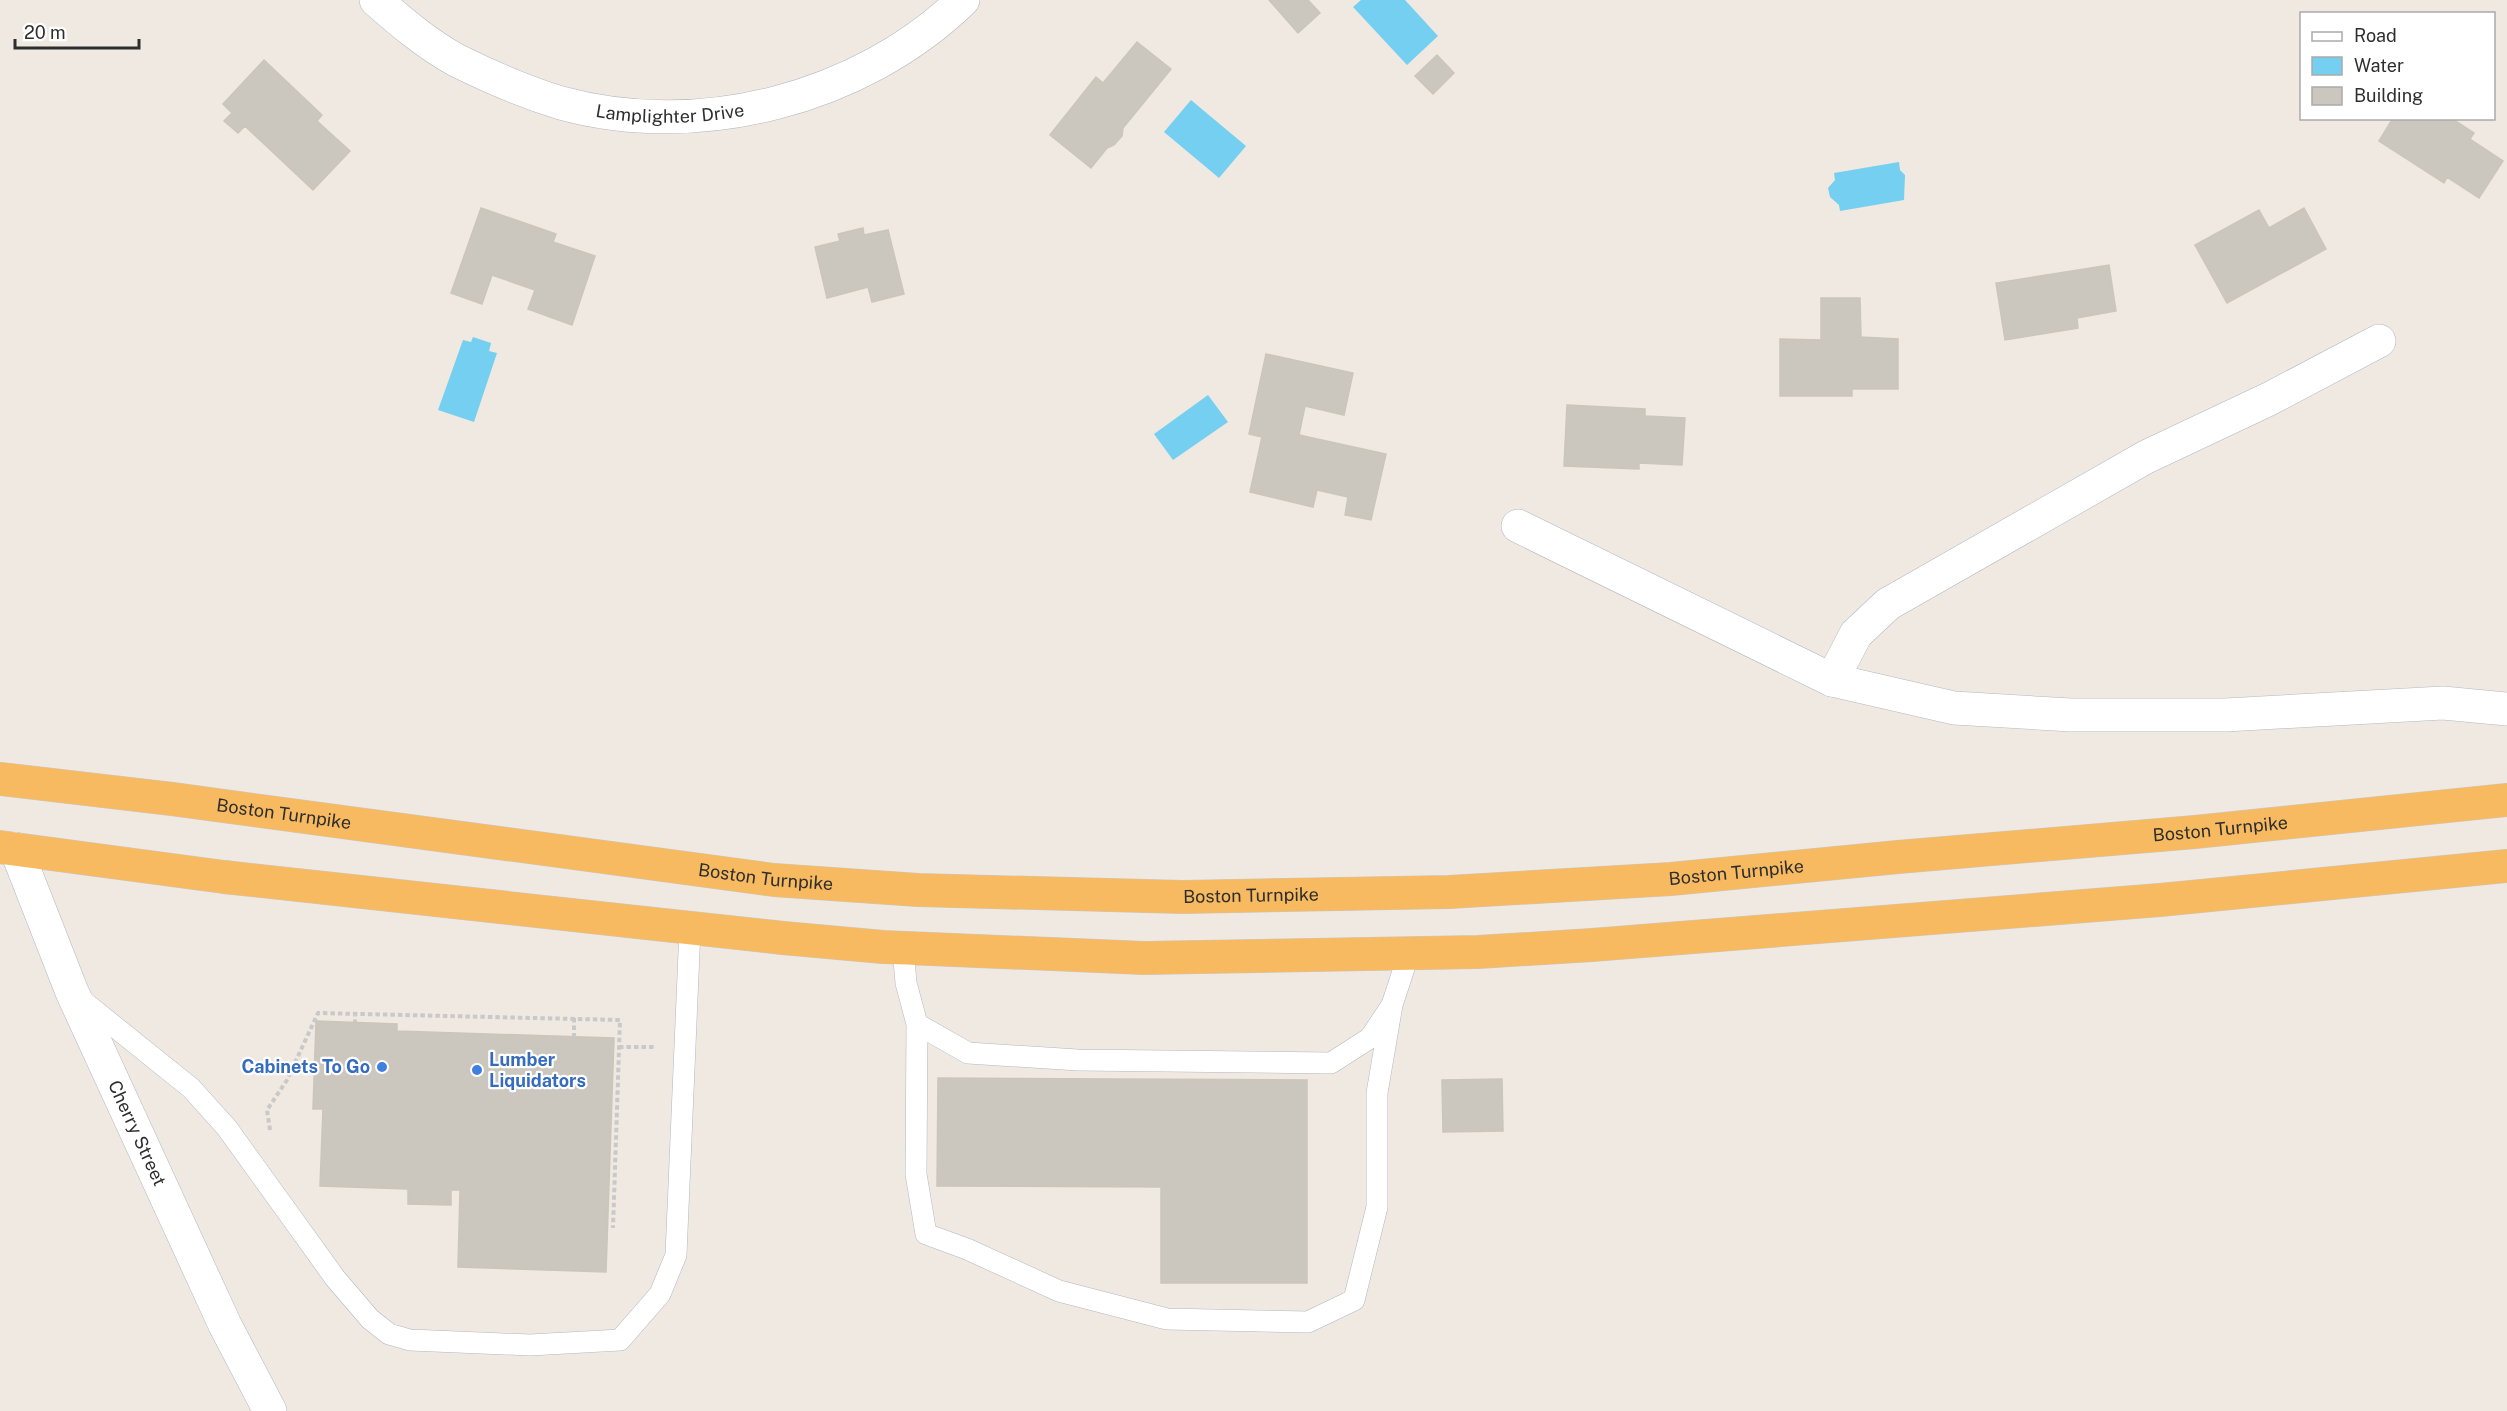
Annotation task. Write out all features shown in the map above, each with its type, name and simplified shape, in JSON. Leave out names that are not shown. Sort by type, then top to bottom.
[{"type":"highway","name":"Boston Turnpike","points":[[0,779],[172,799],[774,880],[918,890],[1003,890],[1183,897],[1449,892],[1671,879],[1898,856],[2195,832],[2507,800]]},
{"type":"highway","points":[[8,848],[236,878],[690,929],[903,948],[1144,958],[1516,950],[1698,938],[2160,900],[2507,866]]},
{"type":"street","name":"Lamplighter Drive","points":[[376,0],[406,27],[454,59],[507,84],[563,103],[620,113],[679,116],[737,111],[795,98],[849,77],[900,49],[948,14],[963,0]]},
{"type":"street","points":[[1832,680],[1856,634],[1888,604],[2146,457],[2269,399],[2379,341]]},
{"type":"street","points":[[1518,526],[1832,680],[1954,708],[2072,716],[2225,715],[2443,703],[2507,709]]},
{"type":"street","name":"Cherry Street","points":[[8,848],[225,1324],[270,1411]]},
{"type":"lane","points":[[72,992],[191,1088],[227,1128],[335,1278],[370,1319],[389,1334],[410,1340],[530,1345],[620,1340],[660,1294],[676,1255],[690,929]]},
{"type":"lane","points":[[903,948],[906,982],[917,1024],[916,1174],[926,1234],[967,1249],[1059,1291],[1167,1319],[1308,1322],[1354,1300],[1377,1207],[1377,1093],[1392,1005],[1409,953]]},
{"type":"lane","points":[[917,1024],[969,1053],[1078,1060],[1331,1063],[1370,1038],[1392,1005]]},
{"type":"path","points":[[272,1192],[276,1170],[267,1110],[287,1080],[318,1013],[355,1012],[620,1020],[613,1227]]},
{"type":"path","points":[[355,1012],[355,1022]]},
{"type":"path","points":[[574,1018],[574,1037]]},
{"type":"water","points":[[1361,0],[1405,0],[1438,36],[1407,65],[1353,7]]},
{"type":"water","points":[[1191,100],[1246,146],[1219,178],[1164,132]]},
{"type":"water","points":[[1899,162],[1900,170],[1905,175],[1904,200],[1840,211],[1839,205],[1830,197],[1828,188],[1835,180],[1834,173]]},
{"type":"water","points":[[473,337],[491,343],[489,351],[497,353],[474,422],[438,410],[463,340],[471,342]]},
{"type":"water","points":[[1208,395],[1228,422],[1173,460],[1154,434]]},
{"type":"building","points":[[1269,0],[1308,0],[1320,13],[1298,33]]},
{"type":"building","points":[[1137,42],[1171,69],[1123,128],[1122,136],[1114,145],[1107,148],[1091,168],[1050,135],[1096,77],[1103,83]]},
{"type":"building","points":[[1437,55],[1454,73],[1433,94],[1415,76]]},
{"type":"building","points":[[264,60],[322,115],[317,121],[350,151],[313,190],[245,126],[238,133],[224,121],[232,113],[223,104]]},
{"type":"building","points":[[2392,120],[2454,120],[2474,133],[2470,139],[2503,161],[2479,198],[2447,177],[2444,183],[2379,141]]},
{"type":"building","points":[[481,208],[556,234],[553,242],[595,256],[572,325],[528,309],[535,290],[492,275],[482,304],[451,293]]},
{"type":"building","points":[[2304,208],[2326,249],[2227,303],[2195,245],[2259,210],[2269,228]]},
{"type":"building","points":[[863,228],[864,235],[888,230],[904,294],[872,302],[868,287],[827,298],[815,247],[840,241],[838,234]]},
{"type":"building","points":[[2109,265],[2116,311],[2077,318],[2078,328],[2005,340],[1996,283]]},
{"type":"building","points":[[1821,298],[1860,298],[1861,337],[1898,339],[1898,389],[1852,389],[1852,396],[1780,396],[1780,339],[1821,340]]},
{"type":"building","points":[[1266,354],[1353,373],[1344,415],[1305,406],[1299,435],[1386,454],[1371,520],[1345,515],[1348,497],[1317,490],[1313,507],[1250,492],[1262,437],[1249,434]]},
{"type":"building","points":[[1567,405],[1645,409],[1645,416],[1685,418],[1682,465],[1639,463],[1639,469],[1564,466]]},
{"type":"building","points":[[316,1021],[397,1024],[397,1031],[614,1038],[606,1272],[458,1267],[460,1190],[451,1190],[451,1205],[408,1204],[408,1189],[320,1186],[323,1109],[313,1109]]},
{"type":"building","points":[[938,1078],[1307,1080],[1307,1283],[1161,1283],[1161,1187],[937,1186]]},
{"type":"building","points":[[1502,1079],[1503,1131],[1443,1132],[1442,1080]]},
{"type":"place","name":"Cabinets To Go","points":[[382,1067]]},
{"type":"place","name":"Lumber Liquidators","points":[[477,1070]]}]
